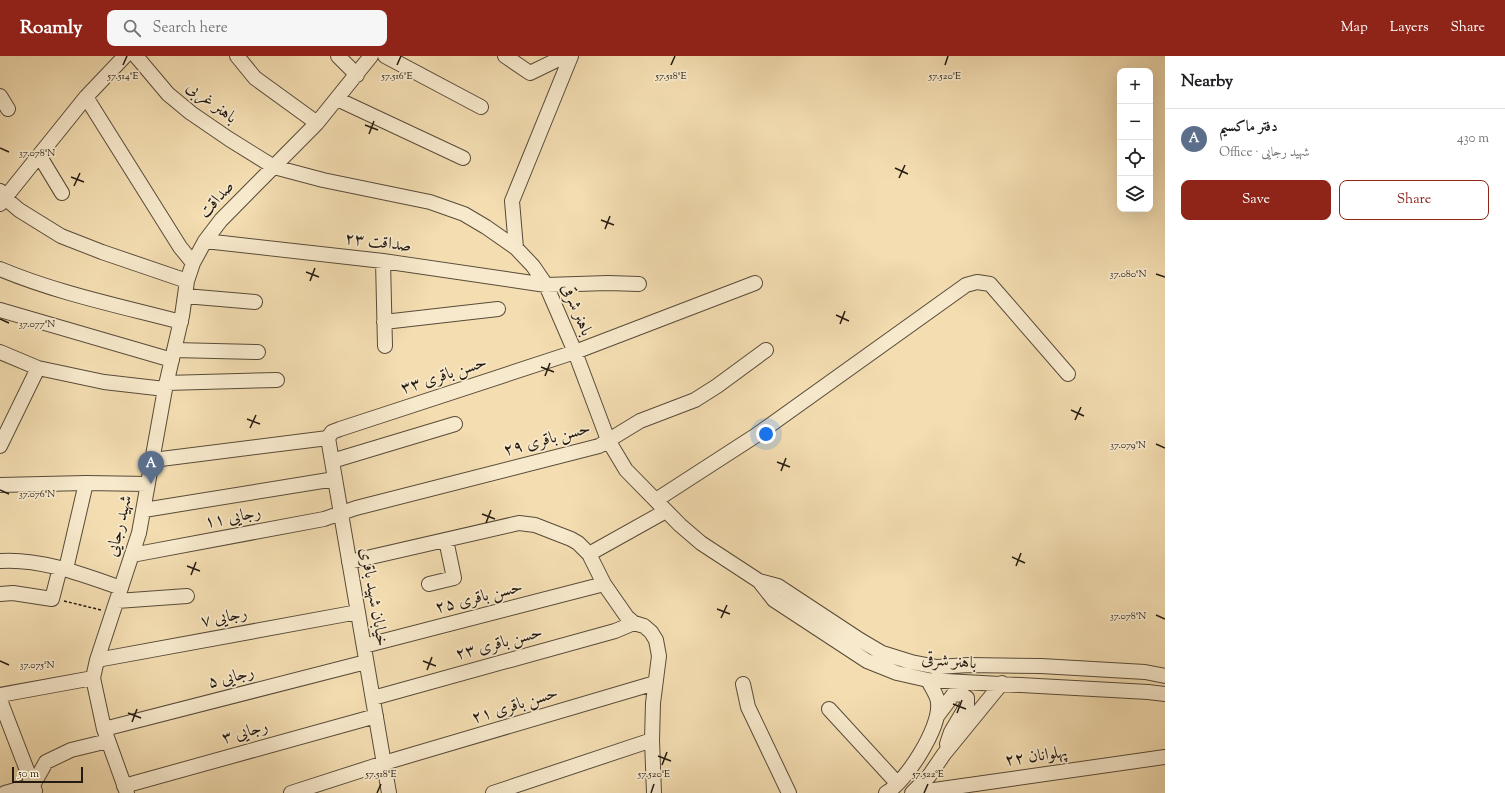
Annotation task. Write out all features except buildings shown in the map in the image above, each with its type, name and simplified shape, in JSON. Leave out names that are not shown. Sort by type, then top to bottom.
[{"type":"street","points":[[125,56],[86,96],[39,155],[2,198],[61,236],[102,252],[187,281]]},
{"type":"street","name":"باهنر غربی","points":[[136,56],[168,94],[191,113],[229,139],[274,166]]},
{"type":"street","points":[[237,56],[255,78],[317,123]]},
{"type":"street","points":[[338,56],[357,75]]},
{"type":"street","name":"صداقت","points":[[193,263],[205,242],[221,220],[317,123],[371,56]]},
{"type":"street","points":[[385,56],[481,107]]},
{"type":"street","points":[[505,56],[530,73],[565,56]]},
{"type":"street","points":[[516,248],[512,201],[571,56]]},
{"type":"street","points":[[0,96],[8,109]]},
{"type":"street","points":[[86,96],[180,247],[193,263]]},
{"type":"street","points":[[337,99],[463,158]]},
{"type":"street","points":[[39,155],[62,193]]},
{"type":"street","name":"باهنر شرقی","points":[[274,166],[323,180],[430,202],[470,218],[486,227],[516,248],[533,266],[546,285],[575,352],[608,440],[626,470],[680,526],[701,543],[759,580],[778,586],[882,653],[911,662],[937,667],[970,665],[1033,666],[1135,671],[1165,676]]},
{"type":"street","name":"صداقت ۲۳","points":[[205,242],[383,261],[546,285],[608,283],[639,284]]},
{"type":"street","points":[[383,261],[385,346]]},
{"type":"street","name":"شهید رجایی","points":[[126,789],[106,735],[92,678],[139,533],[166,386],[181,322],[187,281],[193,263]]},
{"type":"street","points":[[0,269],[68,292],[181,322]]},
{"type":"street","points":[[656,500],[755,436],[966,285],[977,282],[990,284],[1068,374]]},
{"type":"street","name":"حسن باقری ۳۳","points":[[328,438],[332,432],[340,429],[575,352],[755,283]]},
{"type":"street","points":[[185,296],[255,302]]},
{"type":"street","points":[[384,322],[498,309]]},
{"type":"street","points":[[0,310],[58,327],[173,355],[258,352]]},
{"type":"street","name":"حسن باقری ۲۹","points":[[341,514],[356,508],[599,446],[640,421],[695,400],[717,386],[766,350]]},
{"type":"street","points":[[0,352],[38,368],[104,382],[166,386],[277,380]]},
{"type":"street","points":[[0,446],[38,368]]},
{"type":"street","points":[[332,461],[455,424]]},
{"type":"street","points":[[153,460],[328,438]]},
{"type":"street","name":"خیابان شهید باقری","points":[[328,438],[389,793]]},
{"type":"street","points":[[144,510],[335,479]]},
{"type":"street","points":[[0,594],[13,593],[52,599],[63,569],[86,483]]},
{"type":"street","points":[[0,485],[86,483],[148,484]]},
{"type":"street","points":[[589,554],[666,511]]},
{"type":"street","name":"رجایی ۱۱","points":[[132,555],[324,519],[341,514]]},
{"type":"street","points":[[349,562],[519,523],[535,525],[570,539],[578,544],[589,554],[604,584],[627,617],[644,626],[651,632],[656,640],[659,656],[653,703],[652,740],[654,793]]},
{"type":"street","points":[[429,584],[454,578],[446,540]]},
{"type":"street","points":[[0,561],[19,561],[63,569],[117,600],[187,596]]},
{"type":"street","name":"باهنر شرقی","points":[[759,580],[774,600],[867,661],[897,673],[928,680],[1002,683],[1165,694]]},
{"type":"street","name":"حسن باقری ۲۵","points":[[364,646],[604,584]]},
{"type":"street","name":"رجایی ۷","points":[[97,660],[358,612]]},
{"type":"street","name":"حسن باقری ۲۳","points":[[373,698],[614,631],[634,622]]},
{"type":"street","name":"رجایی ۵","points":[[35,789],[46,762],[106,735],[366,662]]},
{"type":"street","points":[[1135,671],[1165,666]]},
{"type":"street","points":[[0,695],[92,678]]},
{"type":"street","points":[[928,680],[938,701],[937,717]]},
{"type":"street","name":"حسن باقری ۲۱","points":[[291,793],[384,763],[655,683]]},
{"type":"street","points":[[913,793],[929,776],[944,754],[1002,683]]},
{"type":"street","points":[[743,684],[748,707],[785,792]]},
{"type":"street","points":[[886,793],[893,789],[912,766],[929,738],[937,717],[953,695],[961,694],[967,698],[967,705],[951,732],[944,754]]},
{"type":"street","points":[[0,700],[35,789],[5,793]]},
{"type":"street","points":[[829,709],[897,783]]},
{"type":"street","name":"رجایی ۳","points":[[126,789],[376,716]]},
{"type":"street","points":[[493,793],[652,740]]},
{"type":"street","name":"پهلوانان ۲۲","points":[[913,793],[1165,757]]},
{"type":"path","points":[[52,599],[117,600]]},
{"type":"place","name":"دفتر ماکسیم","points":[[151,484]]}]
